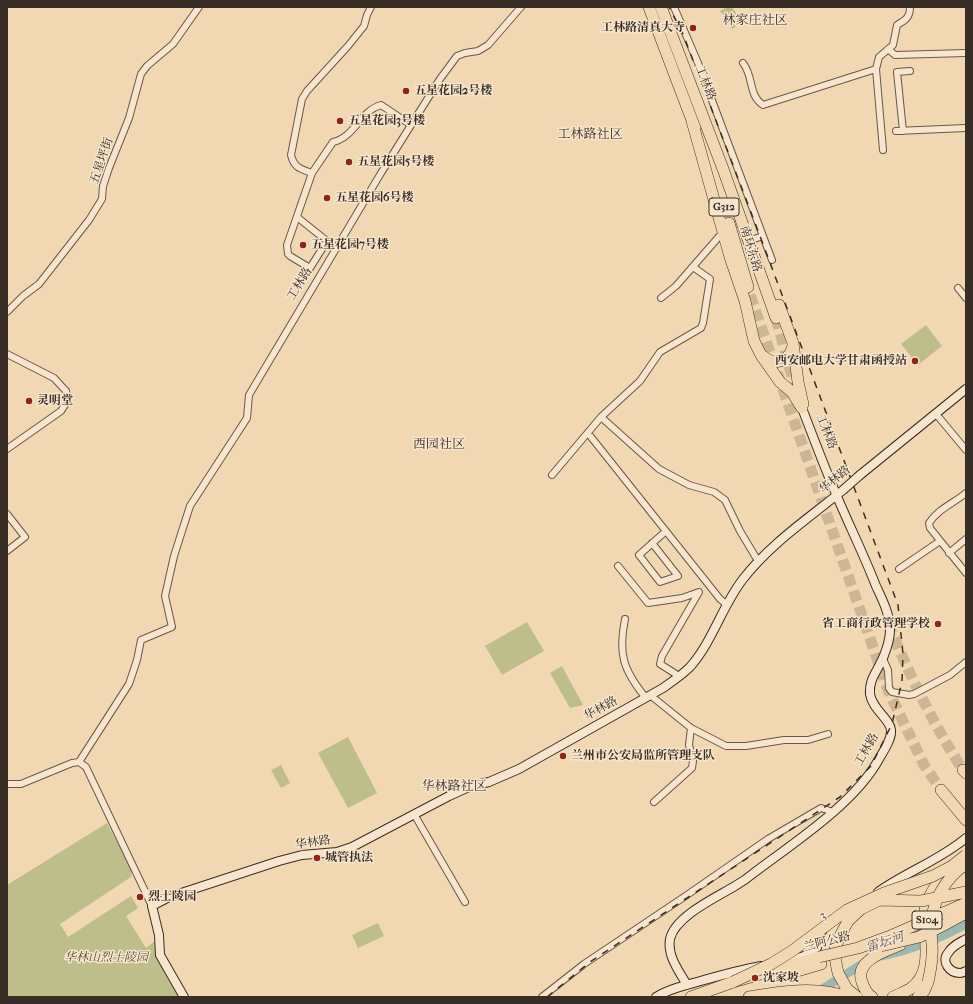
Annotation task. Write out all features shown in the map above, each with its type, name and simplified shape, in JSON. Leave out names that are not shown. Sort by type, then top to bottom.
[{"type":"highway","name":"工林路","points":[[649,7],[692,121]]},
{"type":"highway","name":"工林路","points":[[661,7],[723,169]]},
{"type":"highway","points":[[692,121],[723,232],[745,302],[754,341],[761,355],[780,382],[792,392],[802,408]]},
{"type":"highway","name":"南环东路","points":[[692,121],[709,159],[750,294]]},
{"type":"highway","points":[[723,169],[736,189],[759,237],[793,344],[798,382],[803,405],[802,408]]},
{"type":"highway","name":"南环东路","points":[[723,169],[776,318]]},
{"type":"highway","points":[[761,355],[770,361],[781,361],[790,354],[793,344]]},
{"type":"highway","points":[[942,790],[966,820]]},
{"type":"highway","points":[[893,997],[910,989],[918,981],[923,972],[927,950],[925,929],[926,909],[940,879],[952,866],[966,855]]},
{"type":"highway","points":[[918,997],[924,991],[928,982],[932,964],[931,929],[934,908],[942,889],[951,877],[966,864]]},
{"type":"highway","points":[[734,984],[792,951],[847,910],[884,893],[933,876],[952,866]]},
{"type":"highway","points":[[847,994],[838,973],[834,952],[848,921],[861,909],[878,900],[921,901],[966,892]]},
{"type":"highway","name":"兰阿公路","points":[[691,997],[819,956],[858,948],[888,937],[966,903]]},
{"type":"highway","name":"兰阿公路","points":[[711,997],[734,984],[919,937],[966,913]]},
{"type":"highway","points":[[872,997],[864,989],[861,981],[860,977],[862,967],[874,956],[919,937]]},
{"type":"highway","points":[[749,997],[796,991],[847,994],[857,997]]},
{"type":"street","name":"五星坪街","points":[[7,312],[23,296],[40,284],[89,220],[102,199],[103,186],[129,118],[141,74],[147,66],[173,44],[199,7]]},
{"type":"street","points":[[312,173],[296,166],[291,155],[302,99],[307,91],[364,26],[366,15],[371,7]]},
{"type":"street","name":"工林路","points":[[79,762],[129,684],[141,640],[172,627],[165,596],[174,556],[190,506],[247,418],[249,395],[275,349],[440,78],[454,59],[460,55],[478,50],[488,45],[521,7]]},
{"type":"street","points":[[674,7],[698,63],[759,237],[772,260]]},
{"type":"street","points":[[883,150],[876,69],[879,57],[893,45],[897,25],[907,20],[910,7]]},
{"type":"street","points":[[888,49],[895,55],[966,53]]},
{"type":"street","points":[[744,63],[748,69],[754,95],[763,105],[876,69]]},
{"type":"street","points":[[910,71],[897,72],[900,131],[966,128]]},
{"type":"street","points":[[297,217],[328,241],[310,268],[288,254],[287,245],[312,173],[334,142],[342,140],[367,113],[376,106],[381,105],[411,124]]},
{"type":"street","points":[[661,298],[676,286],[723,232]]},
{"type":"street","points":[[552,475],[601,416],[640,381],[660,352],[701,328],[710,279],[693,267]]},
{"type":"street","points":[[958,288],[966,298]]},
{"type":"street","points":[[7,354],[54,378],[66,391],[68,400],[61,411],[7,449]]},
{"type":"street","name":"华林路","points":[[152,906],[169,897],[295,856],[344,850],[462,790],[489,782],[519,769],[648,696],[679,676],[696,659],[712,634],[726,605],[758,561],[801,523],[966,389]]},
{"type":"street","name":"工林路","points":[[688,985],[671,956],[670,939],[678,925],[698,908],[736,886],[832,812],[856,790],[871,771],[891,734],[890,725],[873,704],[870,693],[870,685],[882,659],[890,630],[887,613],[840,492],[802,408]]},
{"type":"street","points":[[936,414],[966,450]]},
{"type":"street","points":[[601,416],[659,469],[689,485],[714,492],[725,500],[740,531],[758,561]]},
{"type":"street","points":[[591,437],[726,605]]},
{"type":"street","points":[[966,493],[932,518],[929,523],[930,528],[966,573]]},
{"type":"street","points":[[7,514],[26,537],[7,551]]},
{"type":"street","points":[[652,543],[678,576],[660,582],[639,555],[652,543],[666,531]]},
{"type":"street","points":[[949,553],[966,539]]},
{"type":"street","points":[[899,569],[940,541]]},
{"type":"street","points":[[618,566],[648,603],[677,599],[699,592],[662,656],[660,664],[679,676]]},
{"type":"street","points":[[625,619],[622,631],[623,661],[633,682],[648,696],[691,728],[726,746],[746,746],[784,740],[808,740],[828,734]]},
{"type":"street","points":[[882,659],[888,670],[889,688],[892,692],[909,695],[914,694],[950,675],[966,662]]},
{"type":"street","points":[[654,802],[692,768],[693,761],[689,745],[691,728]]},
{"type":"street","points":[[7,784],[21,784],[72,763],[79,762],[86,767],[152,906],[159,935],[160,955],[184,997]]},
{"type":"street","points":[[542,997],[584,964],[768,839],[821,808],[832,812]]},
{"type":"street","points":[[414,814],[465,902]]},
{"type":"street","name":"3","points":[[656,997],[663,992],[738,970],[808,956],[818,945],[817,937],[821,932],[884,888],[951,849],[966,838]]},
{"type":"street","points":[[951,849],[966,869]]},
{"type":"street","points":[[966,939],[953,947],[945,959],[946,965],[951,970],[960,973],[966,971]]},
{"type":"green space","points":[[727,7],[732,7],[742,22],[732,29],[720,11]]},
{"type":"green space","points":[[926,325],[942,346],[918,365],[901,344]]},
{"type":"green space","points":[[527,622],[544,651],[502,675],[485,646]]},
{"type":"green space","points":[[562,666],[583,705],[570,708],[550,673]]},
{"type":"green space","points":[[348,737],[377,793],[348,808],[318,753]]},
{"type":"green space","points":[[281,765],[290,783],[281,788],[271,770]]},
{"type":"green space","name":"华林山烈士陵园","points":[[107,823],[132,870],[131,877],[60,924],[68,937],[131,896],[138,908],[126,916],[146,948],[155,941],[156,956],[180,997],[7,997],[7,885]]},
{"type":"green space","points":[[378,923],[384,936],[358,948],[352,935]]},
{"type":"waterway","name":"雷坛河","points":[[881,956],[903,951],[925,943],[966,924]]},
{"type":"waterway","name":"雷坛河","points":[[792,997],[816,993],[867,961]]},
{"type":"tunnel","points":[[750,295],[888,690],[924,765],[941,790]]},
{"type":"tunnel","points":[[776,318],[796,391]]},
{"type":"tunnel","points":[[888,623],[922,698],[963,770]]},
{"type":"railway","points":[[547,997],[590,962],[840,797],[871,766],[892,724],[902,681],[903,654],[898,605],[683,34],[669,7]]},
{"type":"place","name":"工林路清真大寺","points":[[693,28]]},
{"type":"place","name":"五星花园2号楼","points":[[406,91]]},
{"type":"place","name":"五星花园3号楼","points":[[340,121]]},
{"type":"place","name":"五星花园5号楼","points":[[349,162]]},
{"type":"place","name":"五星花园6号楼","points":[[327,198]]},
{"type":"place","name":"五星花园7号楼","points":[[303,245]]},
{"type":"place","name":"西安邮电大学甘肃函授站","points":[[915,361]]},
{"type":"place","name":"灵明堂","points":[[29,401]]},
{"type":"place","name":"省工商行政管理学校","points":[[938,624]]},
{"type":"place","name":"兰州市公安局监所管理支队","points":[[563,756]]},
{"type":"place","name":"城管执法","points":[[317,858]]},
{"type":"place","name":"烈士陵园","points":[[140,897]]},
{"type":"place","name":"沈家坡","points":[[755,978]]},
{"type":"district","name":"林家庄社区","points":[[755,21]]},
{"type":"district","name":"工林路社区","points":[[590,135]]},
{"type":"district","name":"西园社区","points":[[439,445]]},
{"type":"district","name":"华林路社区","points":[[454,787]]}]
